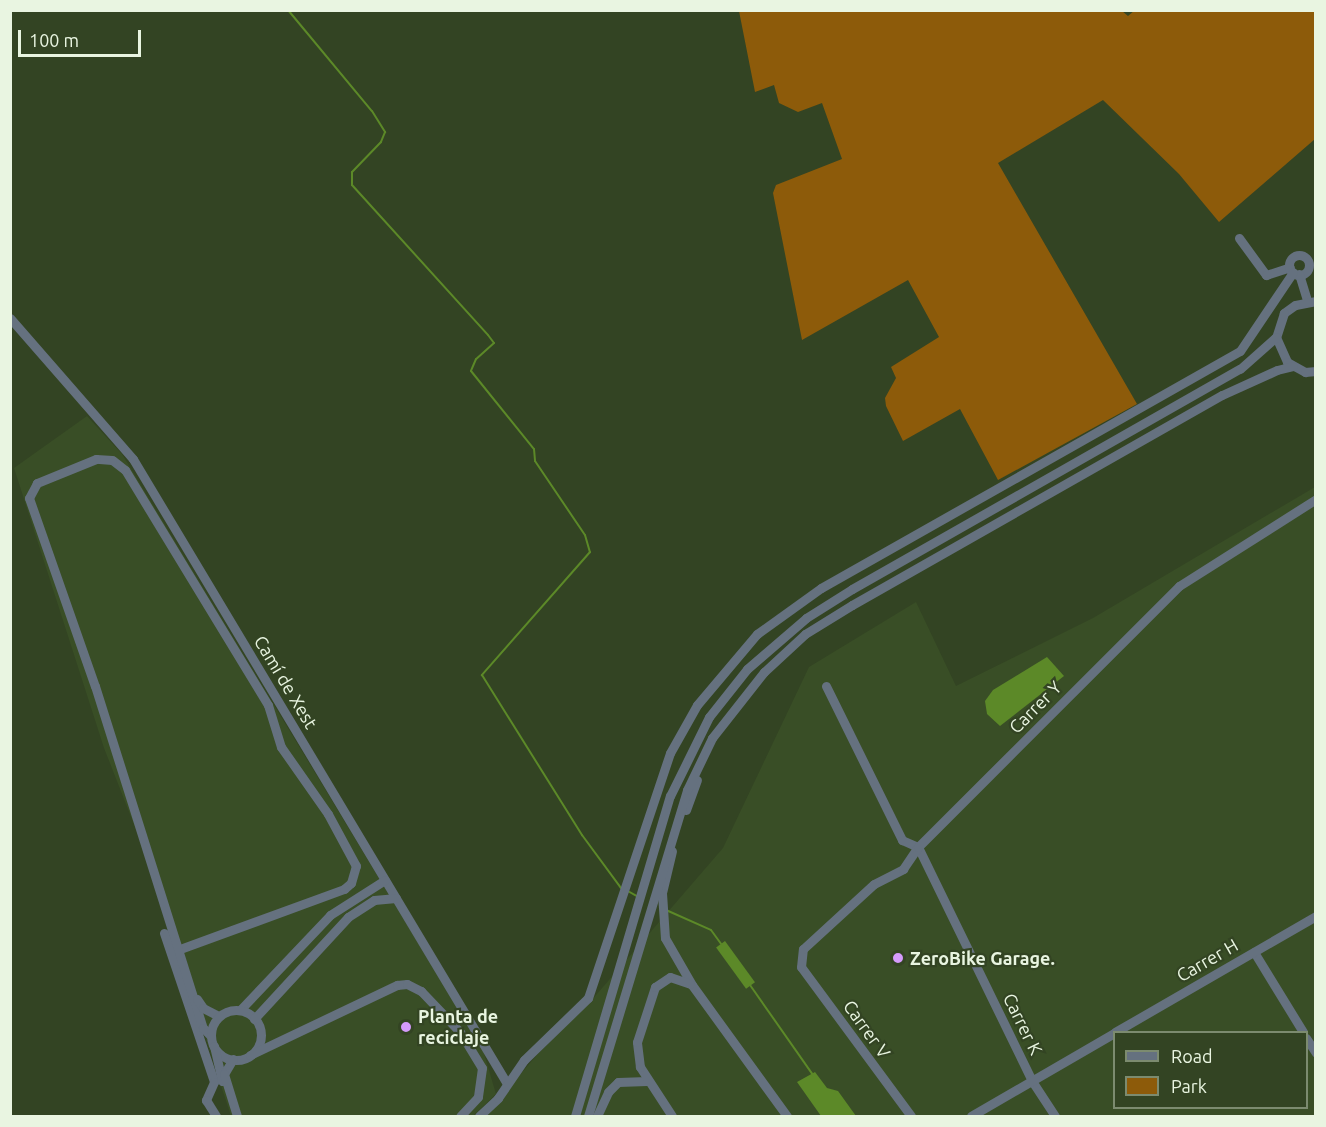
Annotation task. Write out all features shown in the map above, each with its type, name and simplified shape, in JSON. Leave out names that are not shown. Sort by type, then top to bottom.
[{"type":"street","points":[[1239,238],[1266,275],[1294,271]]},
{"type":"street","points":[[575,1116],[670,796],[709,717],[747,669],[799,624],[852,589],[1240,369],[1276,337],[1284,313],[1311,301],[1294,271]]},
{"type":"street","points":[[479,1116],[498,1098],[506,1082],[588,998],[670,753],[697,705],[757,634],[821,588],[1240,351],[1294,271]]},
{"type":"street","name":"Camí de Xest","points":[[10,318],[133,459],[506,1082]]},
{"type":"street","points":[[1276,337],[1279,350],[1293,366]]},
{"type":"street","points":[[588,1116],[687,790],[712,738],[738,701],[774,663],[805,634],[852,605],[1222,395],[1277,370],[1293,366],[1315,372]]},
{"type":"street","points":[[180,949],[344,889],[351,883],[356,866],[328,814],[282,747],[268,705],[124,470],[112,460],[96,459],[37,483],[29,498],[180,949],[203,1028],[212,1041],[233,1059]]},
{"type":"street","name":"Carrer Y","points":[[799,961],[803,950],[874,884],[903,869],[918,847],[1179,586],[1316,499]]},
{"type":"street","points":[[774,663],[713,748],[672,853],[662,893],[661,916],[665,938],[692,986],[787,1116]]},
{"type":"street","points":[[826,686],[902,840],[918,847]]},
{"type":"street","name":"Carrer K","points":[[918,847],[1032,1081],[1055,1116]]},
{"type":"street","points":[[195,997],[203,1008],[219,1016],[240,1010],[330,915],[385,880]]},
{"type":"street","points":[[254,1019],[348,917],[374,900],[396,897]]},
{"type":"street","name":"Carrer H","points":[[1118,1031],[1316,916]]},
{"type":"street","points":[[164,933],[214,1082],[206,1100],[216,1116]]},
{"type":"street","points":[[1254,952],[1302,1031]]},
{"type":"street","name":"Carrer V","points":[[799,961],[911,1116]]},
{"type":"street","points":[[672,1116],[647,1081],[636,1055],[649,996],[662,981],[670,978],[692,986]]},
{"type":"street","points":[[226,1088],[224,1074],[233,1059],[250,1055],[397,985],[413,986],[460,1032],[482,1068],[478,1097],[460,1116]]},
{"type":"street","points":[[240,1010],[254,1019],[260,1029],[278,1040]]},
{"type":"street","points":[[219,1016],[212,1041],[219,1073],[237,1116]]},
{"type":"street","points":[[250,1055],[260,1041],[260,1029]]},
{"type":"street","name":"Carrer H","points":[[971,1116],[1113,1034]]},
{"type":"street","points":[[597,1116],[608,1092],[618,1082],[647,1081]]},
{"type":"shaded area","points":[[87,416],[122,454],[483,1050],[496,1094],[473,1116],[231,1116],[142,845],[104,748],[14,468]]},
{"type":"shaded area","points":[[1315,487],[1315,1116],[484,1116],[537,1055],[590,1002],[723,848],[809,667],[916,602],[956,686],[1093,618]]},
{"type":"shaded area","points":[[1047,657],[1064,676],[1000,726],[987,714],[985,701],[993,690]]},
{"type":"shaded area","points":[[725,941],[755,982],[746,989],[716,947]]},
{"type":"shaded area","points":[[815,1072],[827,1088],[838,1091],[856,1116],[821,1116],[797,1082]]},
{"type":"green space","points":[[1135,10],[1315,11],[1315,139],[1219,222],[1179,174],[1103,100],[998,163],[1137,404],[998,480],[960,409],[903,441],[886,406],[885,398],[896,378],[891,367],[939,337],[908,280],[802,340],[773,193],[776,185],[842,159],[822,103],[798,112],[779,103],[774,85],[755,92],[739,11],[1122,11],[1128,16]]},
{"type":"waterway","points":[[288,10],[372,111],[385,132],[381,142],[352,172],[352,185],[494,343],[476,359],[471,371],[534,449],[535,461],[585,535],[590,552],[482,675],[582,835],[621,888]]},
{"type":"waterway","points":[[626,890],[637,896]]},
{"type":"waterway","points":[[666,910],[711,930],[721,944]]},
{"type":"waterway","points":[[750,985],[813,1075]]},
{"type":"place","name":"ZeroBike Garage.","points":[[898,958]]},
{"type":"place","name":"Planta de reciclaje","points":[[406,1027]]}]
